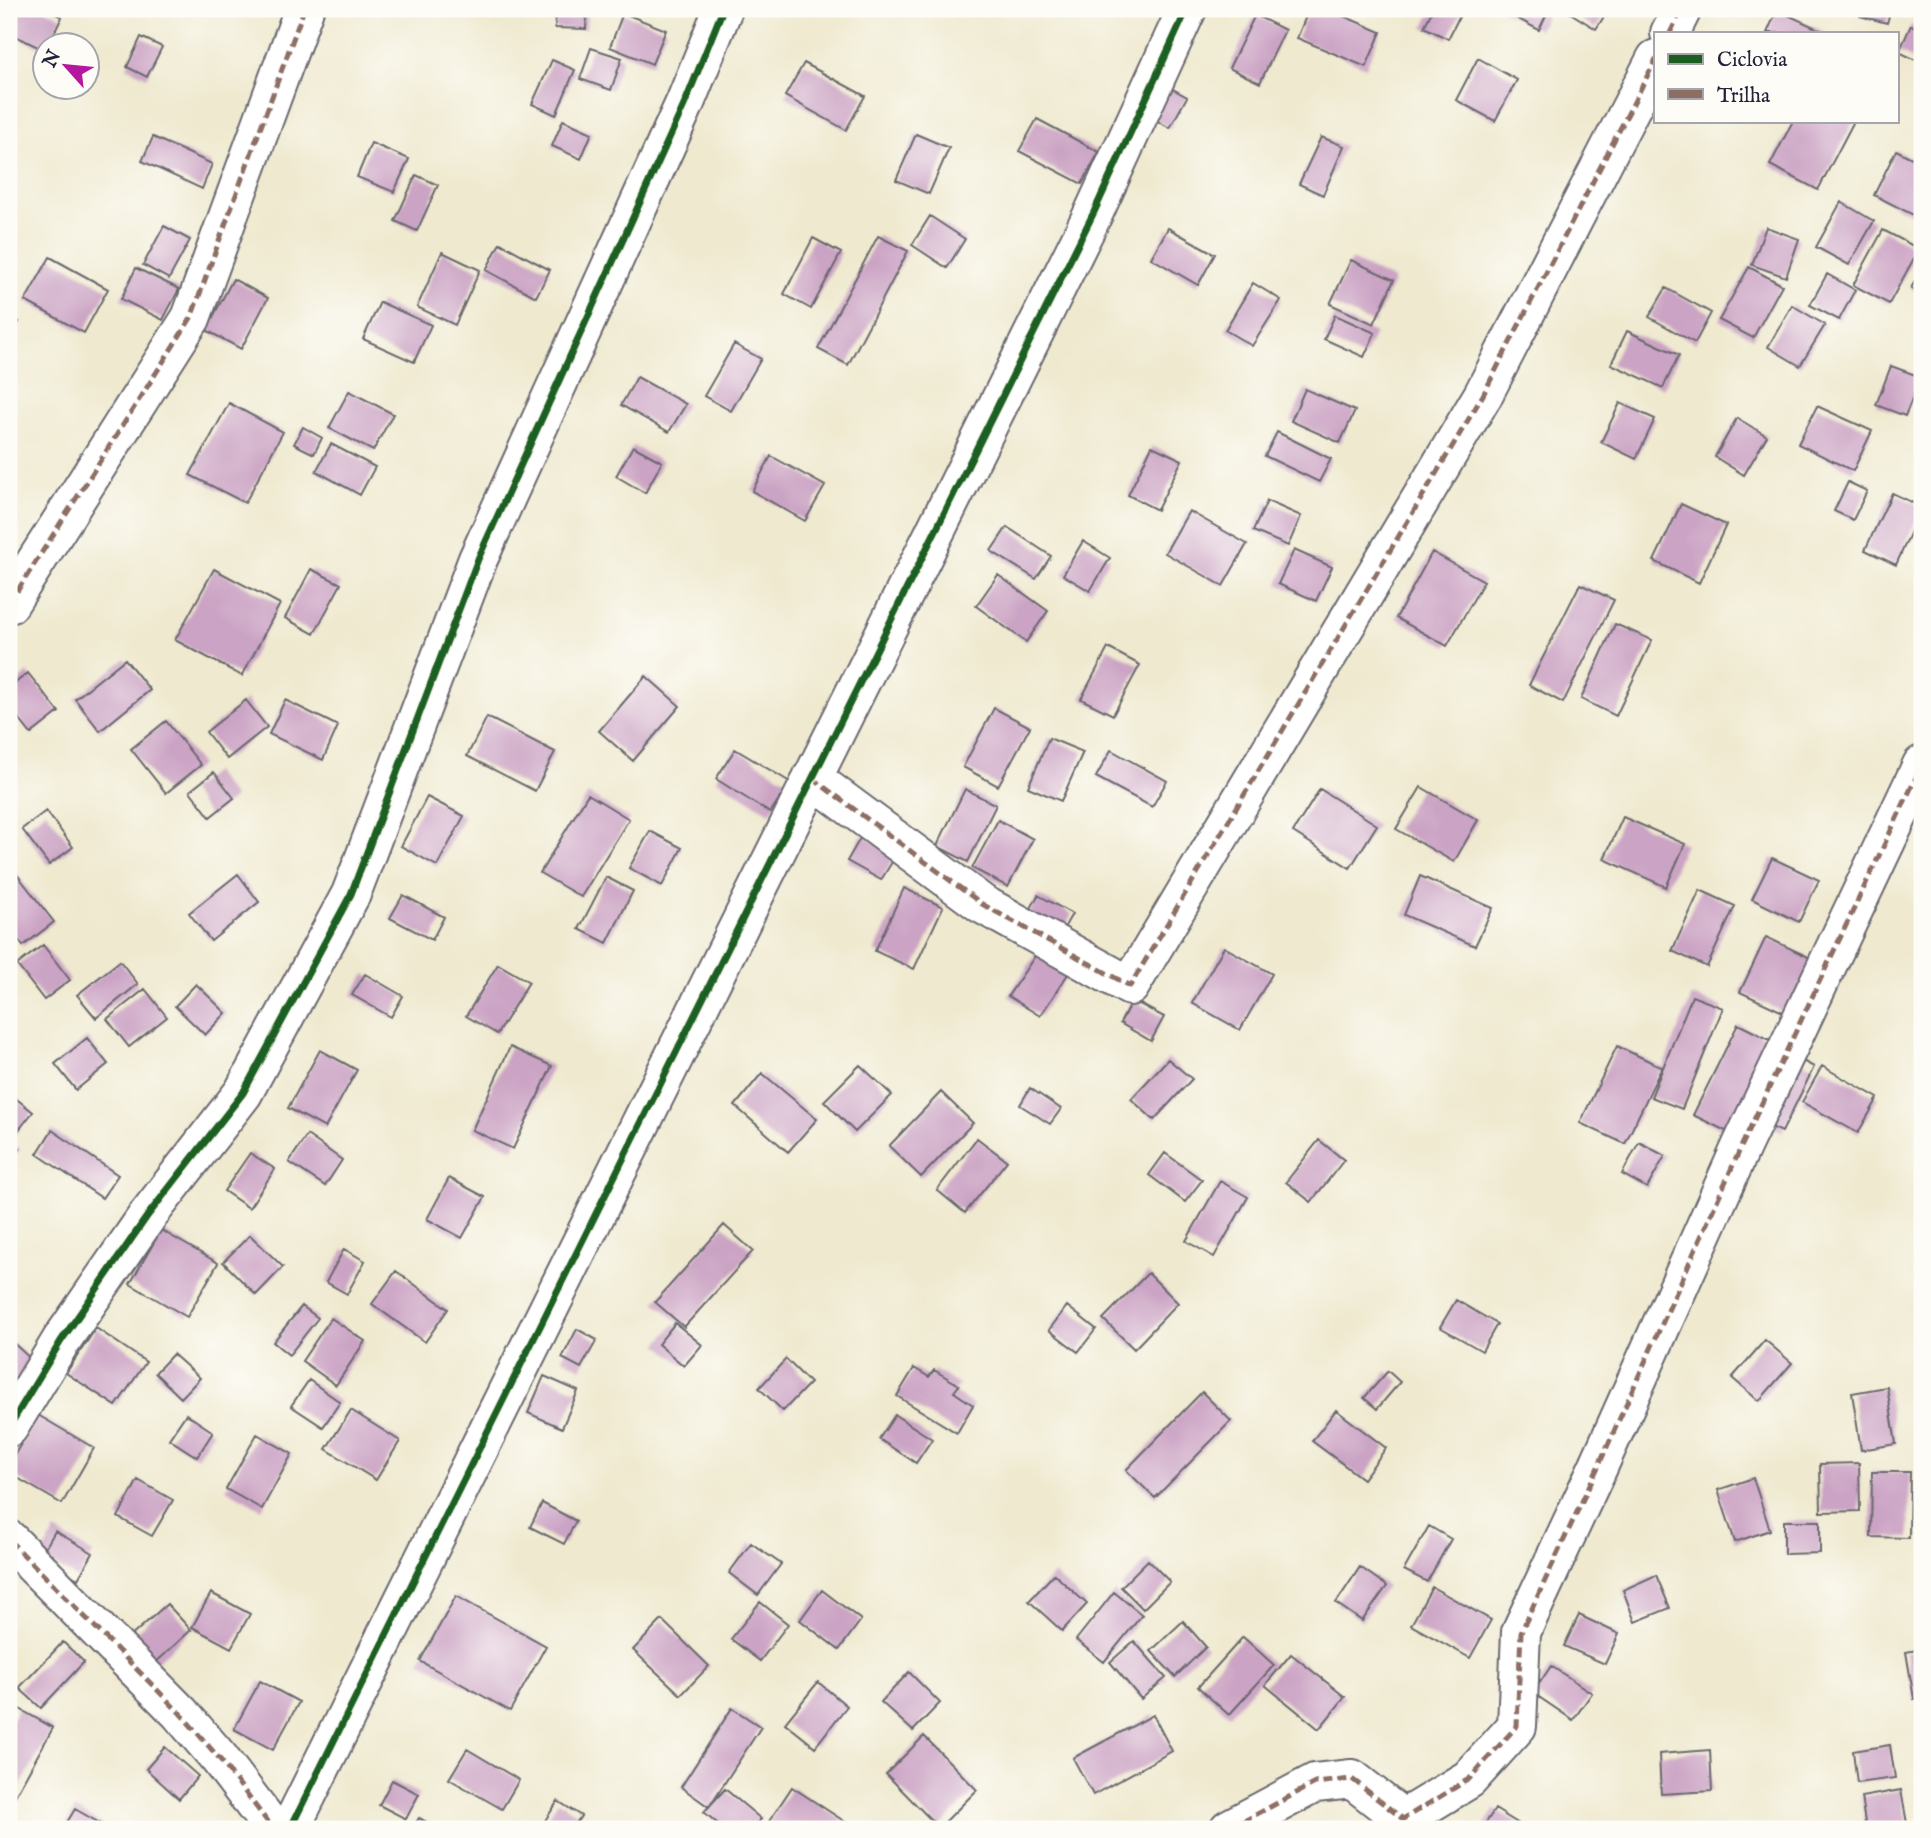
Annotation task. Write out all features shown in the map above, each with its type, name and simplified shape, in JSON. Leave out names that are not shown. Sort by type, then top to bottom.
[{"type":"street","points":[[9,604],[191,318],[304,9]]},
{"type":"street","points":[[9,1427],[61,1340],[148,1215],[243,1093],[351,894],[478,559],[685,103],[723,9]]},
{"type":"street","points":[[290,1829],[1094,212],[1187,9]]},
{"type":"street","points":[[1670,32],[1682,9]]},
{"type":"street","points":[[812,778],[982,904],[1130,986],[1483,395],[1654,63]]},
{"type":"street","points":[[1229,1829],[1315,1783],[1352,1779],[1404,1824],[1469,1779],[1517,1726],[1521,1632],[1742,1145],[1922,765]]},
{"type":"street","points":[[9,1540],[180,1713],[219,1758],[273,1829]]},
{"type":"building","points":[[9,9],[45,9],[62,17],[55,32],[32,32],[32,44],[9,33]]},
{"type":"building","points":[[556,9],[587,9],[586,29],[555,28]]},
{"type":"building","points":[[1309,9],[1327,9],[1381,32],[1366,67],[1297,38]]},
{"type":"building","points":[[1433,9],[1463,9],[1448,39],[1424,27]]},
{"type":"building","points":[[1500,9],[1549,9],[1539,30]]},
{"type":"building","points":[[1564,9],[1609,9],[1596,29]]},
{"type":"building","points":[[1862,9],[1891,9],[1887,23],[1860,16]]},
{"type":"building","points":[[1777,10],[1825,32],[1767,32]]},
{"type":"building","points":[[623,13],[666,30],[652,64],[610,47]]},
{"type":"building","points":[[1255,15],[1285,30],[1260,83],[1229,68]]},
{"type":"building","points":[[1911,25],[1922,30],[1922,63],[1899,52]]},
{"type":"building","points":[[141,37],[162,47],[147,77],[127,67]]},
{"type":"building","points":[[591,48],[622,58],[611,90],[580,79]]},
{"type":"building","points":[[1478,58],[1517,80],[1495,121],[1456,100]]},
{"type":"building","points":[[552,60],[575,70],[556,115],[532,104]]},
{"type":"building","points":[[804,63],[865,96],[846,130],[785,96]]},
{"type":"building","points":[[1169,87],[1187,97],[1170,128],[1152,118]]},
{"type":"building","points":[[9,110],[17,114],[9,131]]},
{"type":"building","points":[[1037,119],[1099,152],[1082,184],[1019,151]]},
{"type":"building","points":[[563,120],[592,133],[581,159],[552,146]]},
{"type":"building","points":[[1792,122],[1853,122],[1818,190],[1770,165]]},
{"type":"building","points":[[916,134],[949,148],[929,194],[896,180]]},
{"type":"building","points":[[153,137],[212,164],[202,189],[142,161]]},
{"type":"building","points":[[1321,137],[1344,146],[1323,195],[1299,184]]},
{"type":"building","points":[[371,143],[409,159],[394,192],[357,177]]},
{"type":"building","points":[[1896,150],[1922,163],[1921,219],[1874,195]]},
{"type":"building","points":[[416,175],[438,185],[417,231],[395,221]]},
{"type":"building","points":[[1841,202],[1874,221],[1849,265],[1816,247]]},
{"type":"building","points":[[930,216],[965,239],[947,268],[912,245]]},
{"type":"building","points":[[164,226],[190,240],[169,279],[143,265]]},
{"type":"building","points":[[1766,227],[1799,239],[1786,277],[1752,265]]},
{"type":"building","points":[[1168,228],[1215,254],[1198,285],[1151,258]]},
{"type":"building","points":[[1883,230],[1919,249],[1889,304],[1853,285]]},
{"type":"building","points":[[878,236],[908,251],[848,365],[818,349]]},
{"type":"building","points":[[813,238],[841,253],[811,309],[784,294]]},
{"type":"building","points":[[500,243],[550,270],[536,297],[486,270]]},
{"type":"building","points":[[442,252],[480,270],[455,325],[417,307]]},
{"type":"building","points":[[50,257],[108,289],[84,333],[25,301]]},
{"type":"building","points":[[1351,260],[1394,280],[1374,324],[1330,304]]},
{"type":"building","points":[[1749,267],[1782,285],[1753,338],[1719,320]]},
{"type":"building","points":[[136,268],[179,289],[163,320],[121,299]]},
{"type":"building","points":[[1922,270],[1922,295],[1911,288]]},
{"type":"building","points":[[1827,274],[1855,290],[1839,320],[1810,305]]},
{"type":"building","points":[[233,279],[268,298],[241,349],[206,330]]},
{"type":"building","points":[[1253,283],[1281,300],[1252,346],[1225,330]]},
{"type":"building","points":[[1666,288],[1711,313],[1695,343],[1649,317]]},
{"type":"building","points":[[380,302],[431,325],[414,362],[363,339]]},
{"type":"building","points":[[1792,305],[1825,325],[1800,366],[1768,347]]},
{"type":"building","points":[[1335,315],[1375,333],[1364,357],[1324,339]]},
{"type":"building","points":[[9,316],[19,322],[9,342]]},
{"type":"building","points":[[1627,331],[1679,355],[1663,388],[1611,364]]},
{"type":"building","points":[[734,344],[761,359],[731,411],[704,396]]},
{"type":"building","points":[[1891,366],[1921,377],[1905,416],[1876,405]]},
{"type":"building","points":[[637,377],[686,404],[669,432],[621,405]]},
{"type":"building","points":[[1305,389],[1355,411],[1340,443],[1291,421]]},
{"type":"building","points":[[349,391],[393,414],[373,451],[329,428]]},
{"type":"building","points":[[229,403],[283,432],[245,503],[190,475]]},
{"type":"building","points":[[1620,403],[1655,419],[1636,459],[1601,442]]},
{"type":"building","points":[[1817,406],[1872,431],[1853,471],[1798,444]]},
{"type":"building","points":[[1737,418],[1767,436],[1744,475],[1715,457]]},
{"type":"building","points":[[303,427],[322,438],[314,454],[294,444]]},
{"type":"building","points":[[1277,432],[1331,459],[1319,482],[1265,456]]},
{"type":"building","points":[[331,444],[375,467],[360,495],[316,471]]},
{"type":"building","points":[[633,446],[662,462],[645,493],[616,476]]},
{"type":"building","points":[[1152,446],[1182,460],[1157,510],[1128,495]]},
{"type":"building","points":[[771,456],[825,486],[805,521],[752,491]]},
{"type":"building","points":[[1848,482],[1867,491],[1853,520],[1834,511]]},
{"type":"building","points":[[1892,493],[1922,507],[1896,565],[1865,550]]},
{"type":"building","points":[[1267,501],[1301,516],[1288,546],[1253,531]]},
{"type":"building","points":[[1681,504],[1726,525],[1699,583],[1654,561]]},
{"type":"building","points":[[1189,511],[1247,544],[1223,586],[1165,553]]},
{"type":"building","points":[[1007,527],[1051,556],[1036,579],[991,551]]},
{"type":"building","points":[[1083,541],[1110,558],[1090,591],[1063,575]]},
{"type":"building","points":[[1294,550],[1332,567],[1316,601],[1278,584]]},
{"type":"building","points":[[1432,552],[1484,581],[1447,646],[1396,618]]},
{"type":"building","points":[[214,569],[280,604],[242,676],[175,640]]},
{"type":"building","points":[[311,569],[341,584],[314,634],[285,618]]},
{"type":"building","points":[[998,575],[1048,611],[1026,642],[976,606]]},
{"type":"building","points":[[1580,584],[1614,600],[1563,703],[1529,685]]},
{"type":"building","points":[[1615,624],[1652,640],[1616,716],[1581,699]]},
{"type":"building","points":[[1108,648],[1140,665],[1113,715],[1081,699]]},
{"type":"building","points":[[125,659],[150,690],[100,731],[75,699]]},
{"type":"building","points":[[28,673],[59,712],[31,734],[9,706],[9,688]]},
{"type":"building","points":[[646,676],[680,706],[633,761],[599,731]]},
{"type":"building","points":[[246,700],[267,727],[227,759],[206,732]]},
{"type":"building","points":[[285,700],[338,726],[323,760],[269,734]]},
{"type":"building","points":[[994,708],[1030,727],[998,786],[963,767]]},
{"type":"building","points":[[487,717],[555,752],[535,791],[467,756]]},
{"type":"building","points":[[166,721],[201,765],[166,793],[131,749]]},
{"type":"building","points":[[1049,738],[1083,752],[1061,801],[1028,787]]},
{"type":"building","points":[[735,749],[790,782],[770,813],[716,779]]},
{"type":"building","points":[[1111,750],[1167,781],[1152,807],[1096,777]]},
{"type":"building","points":[[214,772],[234,798],[210,817],[190,791]]},
{"type":"building","points":[[1421,787],[1478,820],[1454,862],[1396,829]]},
{"type":"building","points":[[965,789],[996,805],[968,862],[937,846]]},
{"type":"building","points":[[1320,789],[1377,825],[1350,868],[1293,832]]},
{"type":"building","points":[[588,794],[629,819],[581,897],[540,873]]},
{"type":"building","points":[[427,797],[464,816],[437,866],[401,846]]},
{"type":"building","points":[[46,811],[73,847],[49,865],[22,829]]},
{"type":"building","points":[[1623,817],[1685,844],[1666,887],[1604,859]]},
{"type":"building","points":[[998,820],[1033,839],[1008,887],[972,868]]},
{"type":"building","points":[[650,831],[682,848],[662,886],[629,868]]},
{"type":"building","points":[[862,835],[897,854],[881,880],[847,861]]},
{"type":"building","points":[[1772,858],[1819,880],[1799,922],[1752,899]]},
{"type":"building","points":[[12,868],[54,922],[23,946],[9,927],[9,870]]},
{"type":"building","points":[[238,874],[259,902],[211,941],[189,913]]},
{"type":"building","points":[[1420,876],[1493,908],[1475,946],[1404,915]]},
{"type":"building","points":[[606,877],[633,891],[607,943],[579,929]]},
{"type":"building","points":[[904,888],[943,907],[914,969],[875,951]]},
{"type":"building","points":[[1700,890],[1735,906],[1707,967],[1672,951]]},
{"type":"building","points":[[403,895],[444,917],[432,940],[390,918]]},
{"type":"building","points":[[1038,895],[1072,914],[1060,935],[1027,916]]},
{"type":"building","points":[[1766,937],[1823,964],[1787,1014],[1740,992]]},
{"type":"building","points":[[43,945],[70,980],[44,1000],[17,965]]},
{"type":"building","points":[[1224,947],[1272,974],[1240,1030],[1192,1003]]},
{"type":"building","points":[[1039,950],[1070,971],[1040,1016],[1008,996]]},
{"type":"building","points":[[120,961],[138,984],[96,1018],[77,995]]},
{"type":"building","points":[[498,964],[529,982],[497,1034],[466,1016]]},
{"type":"building","points":[[365,974],[403,996],[391,1017],[352,995]]},
{"type":"building","points":[[196,984],[226,1013],[205,1035],[175,1006]]},
{"type":"building","points":[[145,989],[167,1017],[129,1047],[107,1019]]},
{"type":"building","points":[[1692,996],[1723,1008],[1682,1109],[1651,1097]]},
{"type":"building","points":[[1132,1000],[1164,1017],[1151,1041],[1120,1023]]},
{"type":"building","points":[[1738,1024],[1782,1046],[1738,1137],[1693,1115]]},
{"type":"building","points":[[87,1038],[108,1064],[76,1090],[55,1064]]},
{"type":"building","points":[[1617,1046],[1662,1067],[1625,1144],[1580,1123]]},
{"type":"building","points":[[510,1047],[552,1066],[513,1149],[472,1130]]},
{"type":"building","points":[[320,1050],[357,1070],[325,1128],[288,1108]]},
{"type":"building","points":[[1791,1055],[1814,1067],[1782,1132],[1758,1121]]},
{"type":"building","points":[[1168,1059],[1192,1079],[1154,1120],[1131,1099]]},
{"type":"building","points":[[860,1065],[892,1095],[855,1132],[824,1101]]},
{"type":"building","points":[[1822,1066],[1878,1098],[1858,1133],[1802,1102]]},
{"type":"building","points":[[762,1073],[817,1119],[788,1152],[735,1106]]},
{"type":"building","points":[[1030,1088],[1061,1109],[1050,1124],[1020,1105]]},
{"type":"building","points":[[941,1092],[973,1123],[921,1177],[889,1146]]},
{"type":"building","points":[[9,1093],[33,1112],[10,1141],[20,1149],[9,1164]]},
{"type":"building","points":[[52,1130],[118,1175],[102,1198],[37,1154]]},
{"type":"building","points":[[307,1135],[342,1160],[325,1186],[289,1162]]},
{"type":"building","points":[[977,1138],[1007,1161],[965,1213],[937,1190]]},
{"type":"building","points":[[1319,1140],[1344,1160],[1311,1202],[1286,1182]]},
{"type":"building","points":[[1639,1142],[1665,1156],[1647,1188],[1622,1174]]},
{"type":"building","points":[[250,1153],[275,1169],[249,1208],[224,1191]]},
{"type":"building","points":[[1165,1153],[1202,1180],[1185,1202],[1149,1175]]},
{"type":"building","points":[[449,1178],[485,1197],[462,1238],[427,1219]]},
{"type":"building","points":[[1220,1181],[1248,1197],[1214,1257],[1186,1241]]},
{"type":"building","points":[[724,1225],[753,1251],[684,1327],[655,1302]]},
{"type":"building","points":[[161,1230],[218,1263],[187,1317],[130,1284]]},
{"type":"building","points":[[250,1235],[283,1267],[256,1295],[223,1262]]},
{"type":"building","points":[[344,1249],[365,1261],[347,1294],[326,1282]]},
{"type":"building","points":[[396,1271],[448,1309],[425,1342],[372,1304]]},
{"type":"building","points":[[1148,1273],[1178,1303],[1134,1349],[1103,1319]]},
{"type":"building","points":[[1456,1300],[1497,1324],[1482,1351],[1440,1327]]},
{"type":"building","points":[[302,1306],[318,1318],[289,1355],[273,1342]]},
{"type":"building","points":[[1067,1306],[1096,1329],[1078,1352],[1049,1330]]},
{"type":"building","points":[[331,1318],[365,1341],[336,1385],[302,1361]]},
{"type":"building","points":[[675,1323],[702,1345],[684,1366],[658,1344]]},
{"type":"building","points":[[96,1328],[146,1362],[116,1406],[66,1373]]},
{"type":"building","points":[[577,1329],[597,1340],[581,1368],[562,1358]]},
{"type":"building","points":[[9,1339],[34,1362],[9,1391]]},
{"type":"building","points":[[1765,1340],[1792,1363],[1759,1401],[1732,1378]]},
{"type":"building","points":[[173,1354],[200,1378],[181,1398],[155,1373]]},
{"type":"building","points":[[786,1359],[810,1383],[783,1411],[759,1388]]},
{"type":"building","points":[[914,1368],[929,1377],[934,1370],[959,1385],[954,1392],[973,1405],[957,1433],[897,1396]]},
{"type":"building","points":[[1388,1371],[1400,1382],[1377,1409],[1364,1398]]},
{"type":"building","points":[[544,1376],[578,1391],[562,1428],[528,1413]]},
{"type":"building","points":[[309,1380],[340,1402],[323,1427],[291,1406]]},
{"type":"building","points":[[1887,1387],[1896,1444],[1861,1450],[1852,1393]]},
{"type":"building","points":[[1202,1392],[1231,1421],[1155,1498],[1126,1470]]},
{"type":"building","points":[[351,1410],[400,1441],[376,1480],[326,1449]]},
{"type":"building","points":[[1336,1410],[1386,1448],[1363,1479],[1312,1441]]},
{"type":"building","points":[[186,1414],[213,1432],[197,1457],[169,1439]]},
{"type":"building","points":[[38,1415],[94,1448],[62,1504],[9,1473],[9,1464]]},
{"type":"building","points":[[895,1415],[932,1439],[916,1463],[879,1439]]},
{"type":"building","points":[[257,1434],[292,1454],[262,1509],[226,1489]]},
{"type":"building","points":[[1859,1463],[1860,1511],[1821,1512],[1820,1464]]},
{"type":"building","points":[[1872,1472],[1910,1472],[1909,1538],[1871,1537]]},
{"type":"building","points":[[1753,1478],[1770,1530],[1735,1542],[1718,1490]]},
{"type":"building","points":[[138,1480],[173,1500],[152,1536],[118,1517]]},
{"type":"building","points":[[542,1503],[576,1521],[564,1544],[530,1527]]},
{"type":"building","points":[[1784,1521],[1820,1521],[1820,1553],[1784,1554]]},
{"type":"building","points":[[1429,1526],[1451,1539],[1427,1582],[1404,1570]]},
{"type":"building","points":[[55,1531],[93,1553],[78,1579],[40,1557]]},
{"type":"building","points":[[751,1543],[781,1564],[758,1595],[729,1573]]},
{"type":"building","points":[[1148,1560],[1170,1582],[1143,1609],[1121,1587]]},
{"type":"building","points":[[1360,1567],[1387,1586],[1362,1621],[1336,1603]]},
{"type":"building","points":[[1054,1574],[1087,1604],[1062,1631],[1029,1601]]},
{"type":"building","points":[[1656,1575],[1670,1608],[1635,1622],[1623,1590]]},
{"type":"building","points":[[1432,1587],[1491,1620],[1470,1658],[1411,1625]]},
{"type":"building","points":[[822,1590],[861,1620],[839,1650],[800,1620]]},
{"type":"building","points":[[1114,1592],[1142,1615],[1104,1662],[1076,1640]]},
{"type":"building","points":[[211,1593],[250,1614],[231,1648],[192,1627]]},
{"type":"building","points":[[456,1596],[546,1646],[510,1711],[420,1661]]},
{"type":"building","points":[[760,1602],[788,1624],[760,1661],[731,1639]]},
{"type":"building","points":[[167,1604],[191,1630],[153,1665],[129,1638]]},
{"type":"building","points":[[1579,1615],[1619,1634],[1605,1664],[1564,1646]]},
{"type":"building","points":[[662,1620],[709,1666],[681,1695],[633,1650]]},
{"type":"building","points":[[1183,1621],[1206,1647],[1175,1677],[1151,1651]]},
{"type":"building","points":[[1243,1637],[1274,1665],[1229,1715],[1198,1687]]},
{"type":"building","points":[[1134,1641],[1166,1678],[1141,1699],[1110,1662]]},
{"type":"building","points":[[63,1642],[84,1662],[41,1708],[19,1688]]},
{"type":"building","points":[[1922,1649],[1922,1697],[1914,1699],[1906,1652]]},
{"type":"building","points":[[1291,1654],[1345,1697],[1319,1729],[1265,1685]]},
{"type":"building","points":[[1551,1666],[1592,1693],[1573,1720],[1533,1693]]},
{"type":"building","points":[[909,1672],[940,1703],[913,1731],[881,1702]]},
{"type":"building","points":[[260,1681],[299,1702],[273,1750],[234,1729]]},
{"type":"building","points":[[818,1682],[847,1706],[815,1747],[785,1723]]},
{"type":"building","points":[[18,1708],[53,1728],[11,1803],[9,1724]]},
{"type":"building","points":[[732,1708],[761,1727],[709,1807],[681,1787]]},
{"type":"building","points":[[1153,1715],[1172,1751],[1093,1795],[1073,1758]]},
{"type":"building","points":[[924,1736],[977,1790],[939,1828],[886,1774]]},
{"type":"building","points":[[1890,1745],[1895,1778],[1857,1783],[1853,1751]]},
{"type":"building","points":[[165,1747],[198,1776],[179,1799],[146,1769]]},
{"type":"building","points":[[467,1749],[519,1780],[502,1809],[449,1779]]},
{"type":"building","points":[[1710,1750],[1712,1791],[1661,1794],[1659,1754]]},
{"type":"building","points":[[392,1780],[419,1794],[406,1819],[379,1805]]},
{"type":"building","points":[[792,1787],[856,1829],[764,1829]]},
{"type":"building","points":[[725,1789],[761,1819],[752,1829],[724,1829],[704,1812]]},
{"type":"building","points":[[1901,1790],[1908,1829],[1866,1829],[1861,1797]]},
{"type":"building","points":[[558,1801],[581,1816],[572,1829],[540,1828]]},
{"type":"building","points":[[75,1809],[110,1829],[63,1829]]},
{"type":"building","points":[[1495,1809],[1527,1829],[1482,1829]]},
{"type":"building","points":[[419,1818],[439,1829],[412,1829]]},
{"type":"marked path","points":[[9,604],[191,318],[304,9]]},
{"type":"marked path","points":[[1670,32],[1682,9]]},
{"type":"marked path","points":[[812,778],[982,904],[1130,986],[1483,395],[1654,63]]},
{"type":"marked path","points":[[1229,1829],[1315,1783],[1352,1779],[1403,1819],[1469,1779],[1517,1726],[1521,1632],[1742,1145],[1922,765]]},
{"type":"marked path","points":[[9,1540],[180,1713],[219,1758],[273,1829]]},
{"type":"cycle path","points":[[9,1427],[61,1341],[148,1215],[243,1093],[351,894],[478,559],[685,103],[723,9]]},
{"type":"cycle path","points":[[290,1829],[1094,212],[1187,9]]}]
